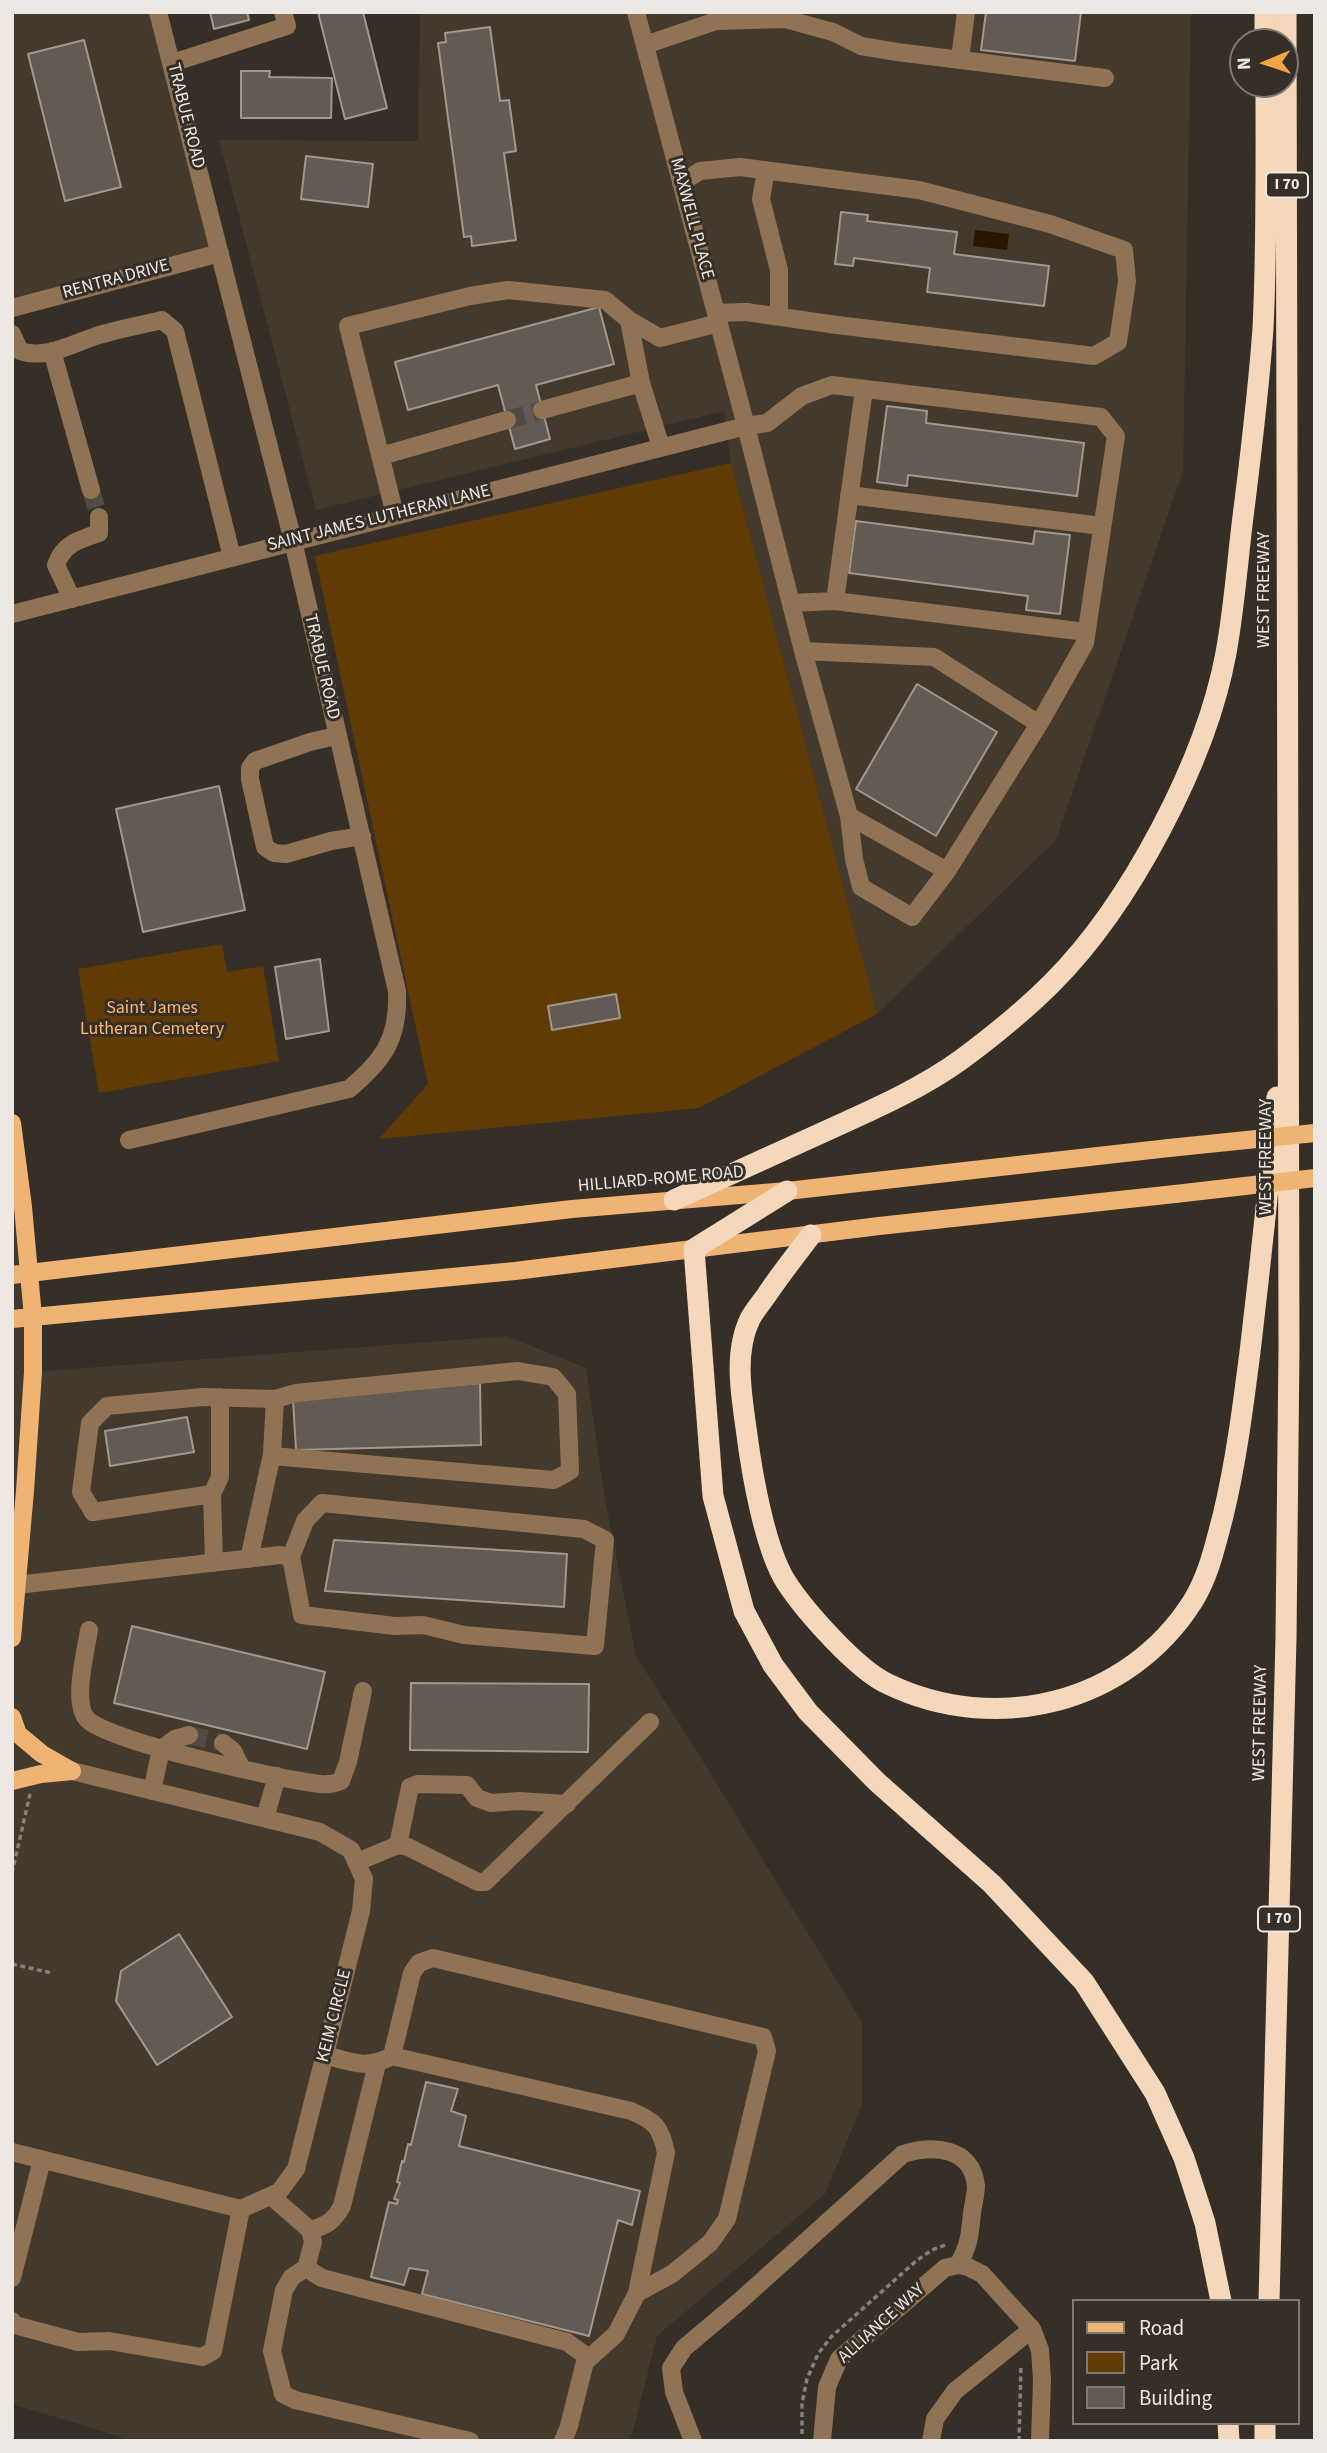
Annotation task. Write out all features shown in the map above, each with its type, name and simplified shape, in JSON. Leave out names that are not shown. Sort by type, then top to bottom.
[{"type":"highway","name":"WEST FREEWAY","points":[[1269,2299],[1286,1638],[1289,1346],[1286,12]]},
{"type":"highway","points":[[674,1200],[886,1104],[958,1062],[1006,1024],[1061,973],[1117,904],[1154,842],[1187,772],[1209,714],[1226,655],[1263,328],[1266,98]]},
{"type":"highway","points":[[811,1235],[750,1320],[741,1352],[741,1388],[751,1465],[773,1552],[785,1580],[817,1622],[848,1654],[885,1683],[936,1702],[978,1709],[1019,1708],[1063,1700],[1105,1684],[1139,1662],[1167,1633],[1192,1601],[1212,1561],[1231,1483],[1242,1412],[1267,1206],[1289,970]]},
{"type":"highway","points":[[787,1191],[694,1249],[713,1496],[744,1611],[773,1665],[808,1712],[877,1782],[992,1884],[1084,1982],[1155,2093],[1184,2158],[1205,2223],[1221,2299]]},
{"type":"main road","points":[[12,1123],[21,1274],[33,1317],[29,1443],[12,1638]]},
{"type":"main road","name":"HILLIARD-ROME ROAD","points":[[21,1274],[572,1209],[787,1191],[1315,1133]]},
{"type":"main road","points":[[12,1319],[515,1271],[1315,1178]]},
{"type":"main road","points":[[12,1717],[18,1734],[42,1754],[72,1771]]},
{"type":"main road","points":[[20,1785],[41,1774],[72,1771]]},
{"type":"street","name":"TRABUE ROAD","points":[[129,1140],[349,1089],[372,1070],[390,1044],[398,1015],[397,991],[293,541],[158,12]]},
{"type":"street","points":[[172,62],[287,26],[284,12]]},
{"type":"street","name":"MAXWELL PLACE","points":[[636,12],[849,817],[861,887],[912,917],[947,872]]},
{"type":"street","points":[[960,59],[966,12]]},
{"type":"street","points":[[645,45],[716,21],[785,19],[832,32],[861,46],[1105,78]]},
{"type":"street","points":[[395,515],[348,326],[470,296],[508,290],[605,300],[629,320],[660,338],[717,318],[746,312],[1094,356],[1118,342],[1127,281],[1124,250],[1050,224],[919,190],[740,167],[700,171],[681,183]]},
{"type":"street","points":[[766,170],[761,199],[779,270],[779,307],[775,316]]},
{"type":"street","name":"RENTRA DRIVE","points":[[12,308],[220,253]]},
{"type":"street","points":[[12,334],[20,351],[30,355],[162,320],[175,331],[232,557]]},
{"type":"street","points":[[629,320],[642,383],[661,447]]},
{"type":"street","points":[[52,351],[92,489]]},
{"type":"street","points":[[542,410],[642,383]]},
{"type":"street","name":"SAINT JAMES LUTHERAN LANE","points":[[12,614],[661,447],[767,423],[802,396],[832,385],[1101,418],[1116,436],[1085,643],[1039,724],[947,872]]},
{"type":"street","points":[[835,601],[864,389]]},
{"type":"street","points":[[381,456],[508,420]]},
{"type":"street","points":[[849,495],[1102,526]]},
{"type":"street","points":[[72,599],[57,565],[61,552],[81,539],[99,533],[99,517]]},
{"type":"street","points":[[791,603],[835,601],[1086,632]]},
{"type":"street","points":[[803,650],[934,657],[1039,724]]},
{"type":"street","points":[[336,736],[255,761],[250,768],[265,847],[274,853],[286,854],[362,835]]},
{"type":"street","points":[[849,817],[947,872]]},
{"type":"street","points":[[212,1494],[93,1512],[81,1492],[90,1423],[107,1406],[203,1396],[275,1399],[296,1393],[518,1371],[554,1377],[567,1394],[570,1471],[554,1480],[272,1456]]},
{"type":"street","points":[[214,1563],[212,1494],[220,1477],[219,1397]]},
{"type":"street","points":[[249,1559],[272,1456],[275,1399]]},
{"type":"street","points":[[322,1503],[584,1529],[605,1540],[596,1646],[464,1635],[423,1625],[395,1626],[302,1615],[291,1557],[305,1521],[322,1503]]},
{"type":"street","points":[[17,1585],[281,1555],[291,1557]]},
{"type":"street","points":[[89,1630],[80,1693],[80,1706],[87,1719],[102,1729],[161,1749],[277,1776],[320,1784],[341,1781],[348,1762],[363,1690]]},
{"type":"street","points":[[72,1771],[320,1832],[352,1850],[357,1862],[398,1845],[408,1847],[478,1882],[485,1882],[650,1722]]},
{"type":"street","points":[[152,1791],[161,1749],[175,1739],[189,1735]]},
{"type":"street","points":[[223,1743],[233,1751],[241,1767]]},
{"type":"street","points":[[265,1818],[277,1776]]},
{"type":"street","points":[[398,1845],[410,1787],[418,1784],[467,1785],[477,1798],[491,1803],[519,1801],[567,1804]]},
{"type":"street","name":"KEIM CIRCLE","points":[[241,2209],[279,2192],[296,2169],[361,1911],[364,1879],[357,1862]]},
{"type":"street","points":[[310,2230],[324,2226],[335,2218],[342,2206],[412,1973],[419,1963],[433,1958],[763,2037],[767,2051],[727,2219],[710,2242],[672,2274],[637,2292]]},
{"type":"street","points":[[325,2055],[357,2064],[385,2060],[631,2111],[650,2119],[663,2134],[666,2153],[637,2292],[616,2334],[585,2362],[563,2441]]},
{"type":"street","points":[[692,2441],[674,2392],[671,2368],[684,2348],[903,2154],[920,2149],[951,2150],[969,2166],[976,2186],[968,2248],[958,2265],[982,2274],[1031,2329],[1040,2350],[1040,2441]]},
{"type":"street","points":[[12,2152],[241,2209],[213,2351],[202,2357],[109,2341],[78,2342],[15,2325],[12,2321]]},
{"type":"street","points":[[12,2278],[42,2160]]},
{"type":"street","points":[[271,2196],[310,2230],[313,2242],[306,2268],[292,2277],[284,2290],[272,2351],[283,2394],[295,2400],[470,2441]]},
{"type":"street","name":"ALLIANCE WAY","points":[[822,2441],[827,2387],[839,2359],[945,2268],[958,2265]]},
{"type":"street","points":[[306,2268],[322,2278],[567,2342],[589,2358]]},
{"type":"street","points":[[932,2441],[935,2419],[955,2391],[1031,2329]]},
{"type":"path","points":[[12,1873],[32,1796],[20,1785]]},
{"type":"path","points":[[12,1964],[52,1973]]},
{"type":"path","points":[[1015,2342],[1021,2364],[1019,2441]]},
{"type":"shaded area","points":[[12,12],[158,12],[220,253],[12,308]]},
{"type":"shaded area","points":[[420,12],[1191,12],[1183,471],[1056,840],[877,1014],[731,463],[724,411],[316,510],[219,140],[418,141]]},
{"type":"shaded area","points":[[975,230],[1009,234],[1007,250],[973,246]]},
{"type":"shaded area","points":[[12,1123],[33,1372],[507,1336],[586,1368],[604,1494],[636,1656],[862,2022],[862,2105],[825,2194],[657,2336],[633,2431],[628,2441],[135,2441],[12,2404]]},
{"type":"green space","points":[[731,463],[877,1014],[699,1108],[379,1139],[428,1084],[315,556]]},
{"type":"green space","name":"Saint James Lutheran Cemetery","points":[[222,944],[227,972],[263,966],[279,1061],[99,1093],[78,969]]},
{"type":"building","points":[[210,12],[247,12],[249,20],[214,29]]},
{"type":"building","points":[[318,12],[363,12],[387,108],[345,119]]},
{"type":"building","points":[[986,12],[1081,12],[1075,61],[981,50]]},
{"type":"building","points":[[490,27],[500,101],[509,100],[516,151],[504,153],[516,240],[472,246],[471,236],[464,237],[438,43],[446,42],[445,33]]},
{"type":"building","points":[[84,40],[121,187],[65,201],[28,54]]},
{"type":"building","points":[[241,71],[270,71],[269,77],[332,78],[331,118],[241,118]]},
{"type":"building","points":[[306,156],[373,164],[368,207],[301,199]]},
{"type":"building","points":[[841,212],[868,215],[867,221],[957,232],[954,254],[1049,266],[1044,306],[927,292],[930,268],[854,258],[853,266],[835,264]]},
{"type":"building","points":[[599,307],[614,364],[536,385],[550,439],[515,449],[498,385],[408,410],[395,362]]},
{"type":"building","points":[[887,406],[927,411],[926,423],[1084,443],[1077,496],[908,475],[907,486],[877,482]]},
{"type":"building","points":[[856,521],[1033,544],[1035,531],[1070,535],[1060,614],[1026,610],[1028,596],[849,573]]},
{"type":"building","points":[[917,684],[997,732],[936,836],[856,789]]},
{"type":"building","points":[[219,786],[245,910],[143,932],[116,809]]},
{"type":"building","points":[[320,959],[329,1031],[286,1039],[275,967]]},
{"type":"building","points":[[616,994],[620,1018],[552,1030],[548,1006]]},
{"type":"building","points":[[480,1383],[481,1445],[296,1450],[293,1400]]},
{"type":"building","points":[[187,1417],[194,1452],[110,1466],[105,1431]]},
{"type":"building","points":[[334,1540],[567,1554],[564,1607],[325,1591]]},
{"type":"building","points":[[132,1626],[325,1672],[307,1749],[114,1703]]},
{"type":"building","points":[[411,1683],[589,1684],[588,1752],[410,1750]]},
{"type":"building","points":[[179,1934],[232,2017],[157,2065],[116,2001],[121,1971]]},
{"type":"building","points":[[426,2082],[458,2089],[451,2111],[466,2116],[459,2146],[640,2191],[632,2225],[618,2220],[589,2336],[422,2294],[428,2271],[409,2268],[404,2285],[371,2277],[389,2202],[397,2204],[398,2200],[394,2199],[400,2183],[397,2182],[408,2144],[411,2145]]},
{"type":"tunnel","points":[[507,420],[542,410]]},
{"type":"tunnel","points":[[91,490],[99,517]]},
{"type":"tunnel","points":[[189,1735],[223,1743]]}]
